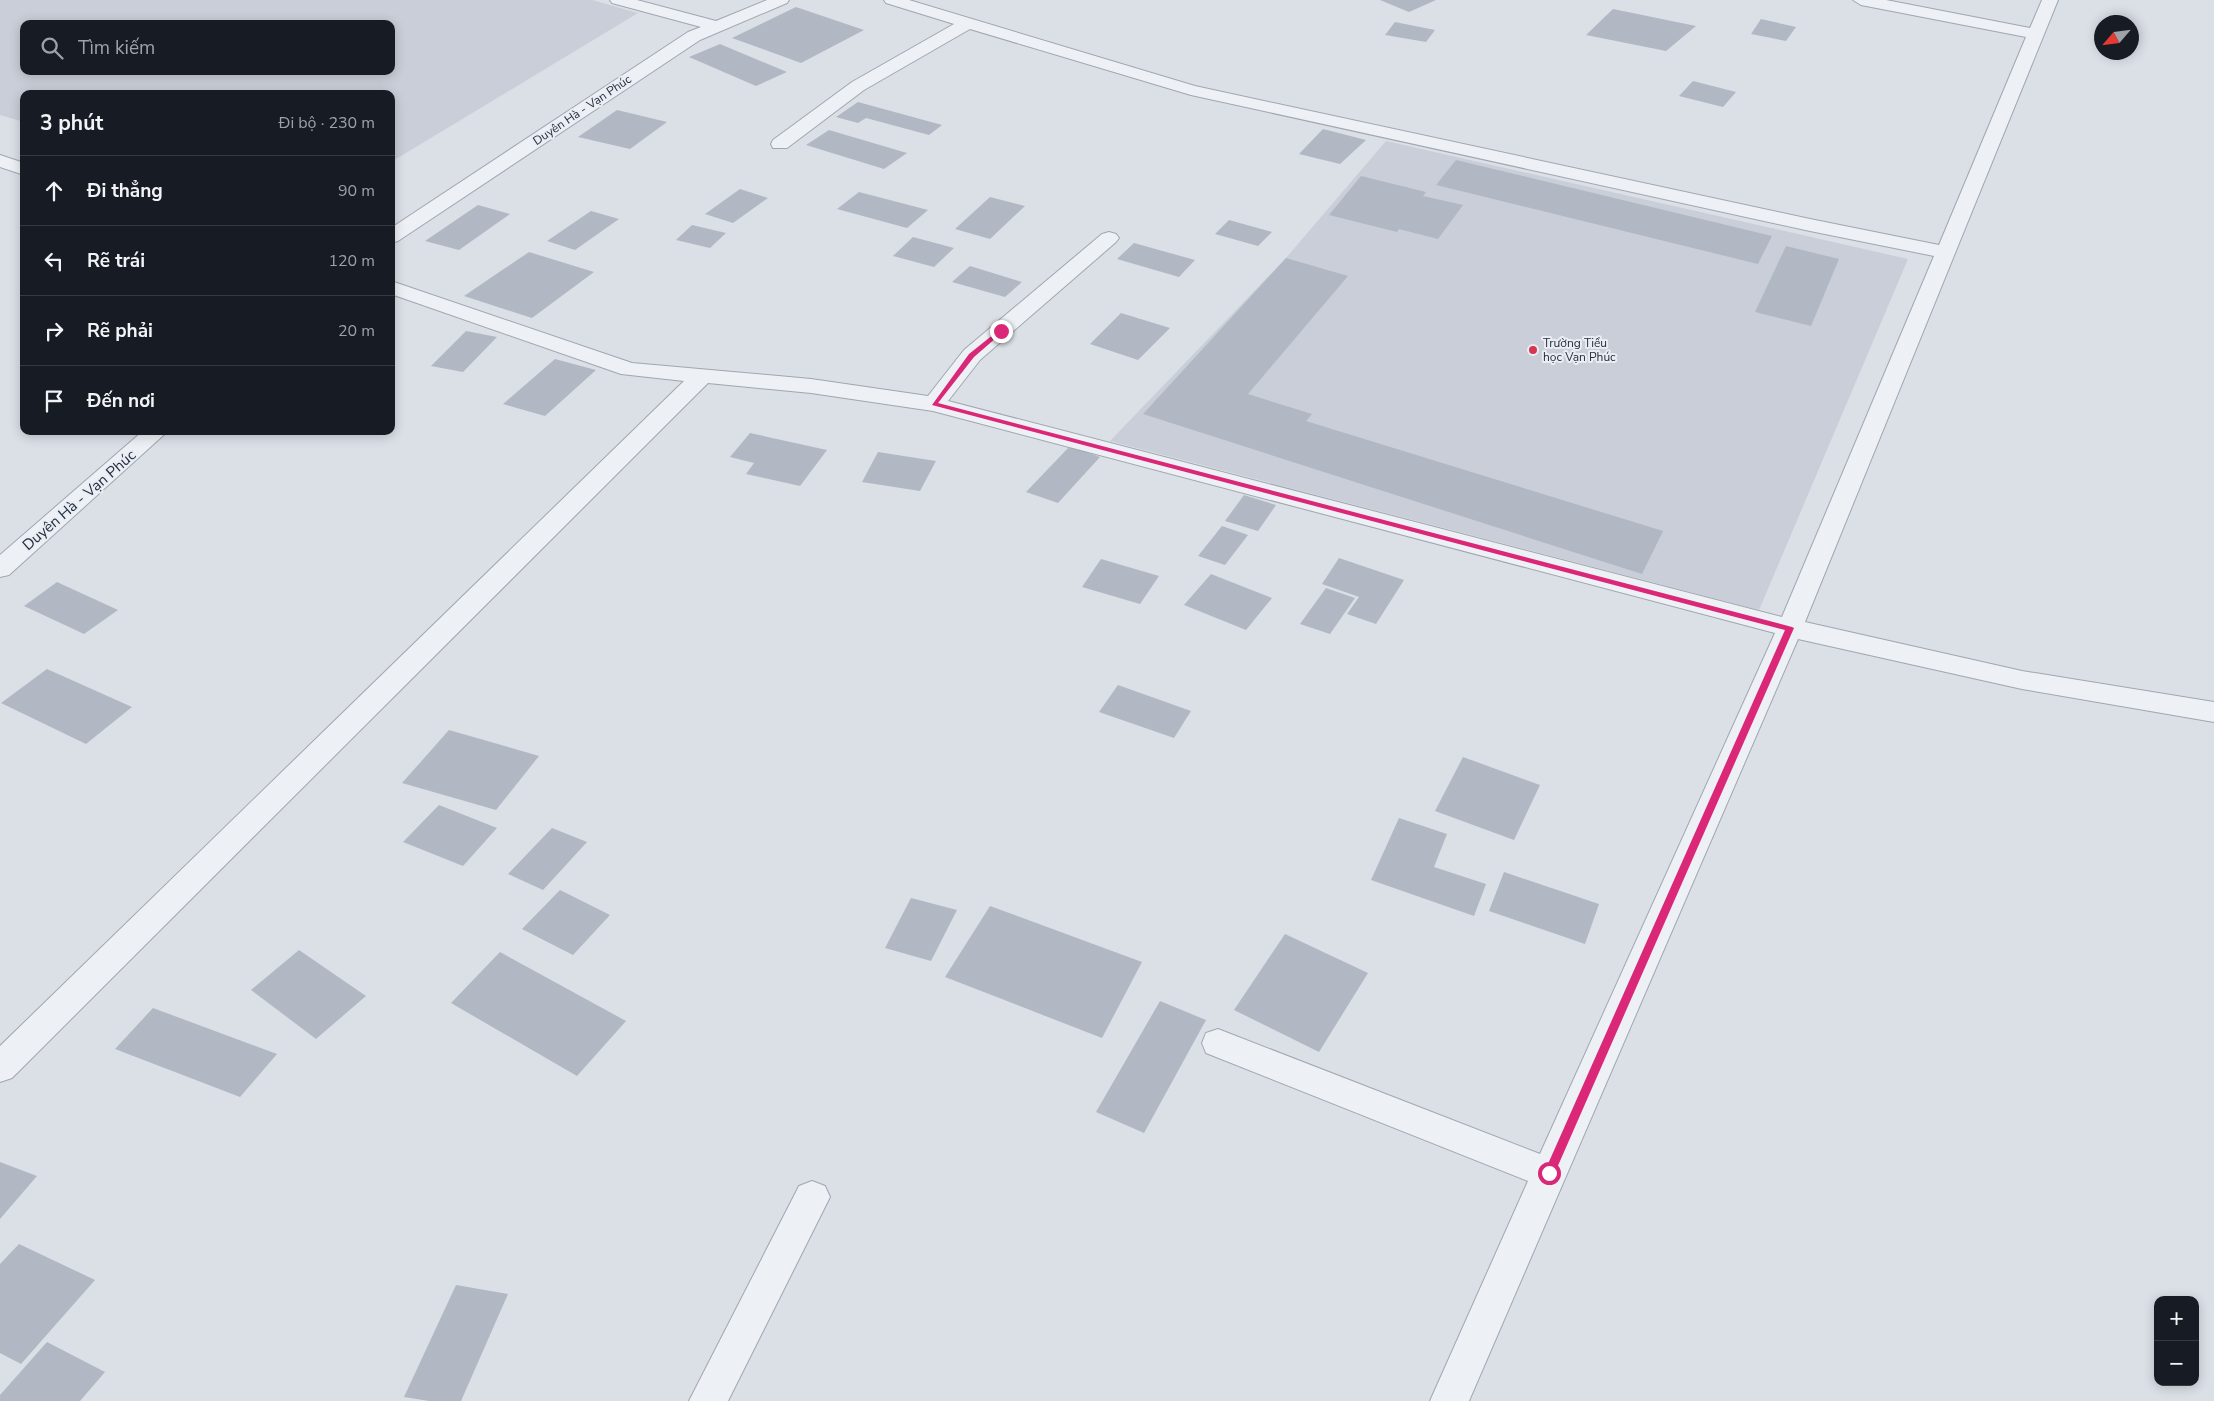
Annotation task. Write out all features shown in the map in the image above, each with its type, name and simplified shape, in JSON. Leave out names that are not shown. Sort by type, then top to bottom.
[{"type":"street","points":[[618,0],[717,26]]},
{"type":"street","name":"Duyên Hà - Vạn Phúc","points":[[395,234],[694,36],[781,0]]},
{"type":"street","points":[[892,0],[970,22],[1091,62],[1191,90],[1810,225],[1945,252]]},
{"type":"street","points":[[1861,0],[2035,34]]},
{"type":"street","points":[[1448,1401],[1790,628],[2050,0]]},
{"type":"street","points":[[780,144],[858,86],[970,22]]},
{"type":"street","points":[[0,161],[20,168]]},
{"type":"street","points":[[934,404],[972,356],[1109,238]]},
{"type":"street","points":[[395,288],[630,369],[811,386],[934,404],[1790,628],[2022,680],[2214,712]]},
{"type":"street","points":[[0,1068],[702,376]]},
{"type":"street","name":"Duyên Hà - Vạn Phúc","points":[[0,569],[152,435]]},
{"type":"street","points":[[1218,1043],[1549,1173]]},
{"type":"street","points":[[708,1401],[812,1197]]},
{"type":"shaded area","points":[[0,0],[592,0],[638,13],[395,160],[395,90],[20,90],[20,121],[0,115]]},
{"type":"shaded area","name":"Trường Tiểu học Vạn Phúc","points":[[1386,141],[1908,259],[1759,610],[1110,441],[1286,258]]},
{"type":"building","points":[[1380,0],[1436,0],[1409,12]]},
{"type":"building","points":[[796,7],[864,30],[801,63],[732,38]]},
{"type":"building","points":[[1613,9],[1696,26],[1666,51],[1586,35]]},
{"type":"building","points":[[1761,19],[1796,27],[1786,41],[1751,34]]},
{"type":"building","points":[[1395,22],[1435,30],[1426,42],[1385,35]]},
{"type":"building","points":[[720,44],[787,72],[756,86],[689,57]]},
{"type":"building","points":[[1693,81],[1736,92],[1723,107],[1679,96]]},
{"type":"building","points":[[858,102],[942,125],[929,135],[866,118],[858,123],[836,117]]},
{"type":"building","points":[[617,110],[667,122],[630,149],[578,137]]},
{"type":"building","points":[[1323,129],[1366,140],[1340,164],[1299,154]]},
{"type":"building","points":[[829,130],[907,153],[884,169],[806,145]]},
{"type":"building","points":[[1456,160],[1772,236],[1758,264],[1436,185]]},
{"type":"building","points":[[1361,176],[1426,192],[1423,196],[1463,205],[1438,239],[1399,229],[1397,232],[1329,215]]},
{"type":"building","points":[[740,189],[768,198],[733,223],[705,214]]},
{"type":"building","points":[[859,192],[928,210],[907,228],[837,209]]},
{"type":"building","points":[[990,197],[1025,206],[990,239],[955,229]]},
{"type":"building","points":[[478,205],[510,214],[459,250],[425,241]]},
{"type":"building","points":[[591,211],[619,219],[575,250],[547,241]]},
{"type":"building","points":[[1229,220],[1272,232],[1258,246],[1215,234]]},
{"type":"building","points":[[692,225],[726,233],[710,248],[676,240]]},
{"type":"building","points":[[913,237],[954,248],[934,267],[893,256]]},
{"type":"building","points":[[1134,243],[1195,260],[1179,277],[1117,259]]},
{"type":"building","points":[[1786,246],[1839,259],[1811,326],[1755,312]]},
{"type":"building","points":[[529,252],[594,272],[532,318],[464,296]]},
{"type":"building","points":[[1286,258],[1348,276],[1248,394],[1312,414],[1306,421],[1663,531],[1642,574],[1143,414]]},
{"type":"building","points":[[970,266],[1022,282],[1005,297],[952,282]]},
{"type":"building","points":[[1121,313],[1170,328],[1138,360],[1090,344]]},
{"type":"building","points":[[466,331],[497,337],[463,372],[431,366]]},
{"type":"building","points":[[555,359],[596,370],[545,416],[503,404]]},
{"type":"building","points":[[750,433],[827,450],[800,486],[746,474],[754,463],[730,457]]},
{"type":"building","points":[[1070,446],[1100,457],[1058,503],[1026,492]]},
{"type":"building","points":[[878,452],[936,461],[920,491],[862,482]]},
{"type":"building","points":[[1244,495],[1276,505],[1258,531],[1225,521]]},
{"type":"building","points":[[1222,526],[1248,535],[1225,565],[1198,556]]},
{"type":"building","points":[[1339,558],[1404,580],[1376,624],[1347,614],[1359,597],[1322,584]]},
{"type":"building","points":[[1101,559],[1159,576],[1140,604],[1082,587]]},
{"type":"building","points":[[1211,574],[1272,598],[1246,630],[1184,605]]},
{"type":"building","points":[[57,582],[118,610],[84,634],[24,606]]},
{"type":"building","points":[[1326,588],[1355,598],[1330,634],[1300,624]]},
{"type":"building","points":[[47,669],[132,707],[86,744],[1,703]]},
{"type":"building","points":[[1118,685],[1191,711],[1174,738],[1099,712]]},
{"type":"building","points":[[449,730],[539,756],[496,810],[402,783]]},
{"type":"building","points":[[1463,757],[1540,785],[1514,840],[1435,811]]},
{"type":"building","points":[[439,805],[497,828],[463,866],[403,842]]},
{"type":"building","points":[[1399,818],[1447,834],[1434,867],[1486,884],[1474,916],[1371,880]]},
{"type":"building","points":[[552,828],[587,842],[543,890],[508,874]]},
{"type":"building","points":[[1504,872],[1599,904],[1585,944],[1489,911]]},
{"type":"building","points":[[560,890],[610,915],[573,955],[522,929]]},
{"type":"building","points":[[911,898],[957,910],[931,961],[885,948]]},
{"type":"building","points":[[990,906],[1142,962],[1102,1038],[945,977]]},
{"type":"building","points":[[1285,934],[1368,973],[1319,1052],[1234,1010]]},
{"type":"building","points":[[299,950],[366,996],[316,1039],[251,990]]},
{"type":"building","points":[[500,952],[626,1021],[577,1076],[451,1003]]},
{"type":"building","points":[[1160,1001],[1206,1020],[1144,1133],[1096,1112]]},
{"type":"building","points":[[153,1008],[277,1054],[240,1097],[115,1049]]},
{"type":"building","points":[[0,1162],[37,1176],[0,1219]]},
{"type":"building","points":[[19,1244],[95,1280],[21,1364],[0,1353],[0,1264]]},
{"type":"building","points":[[456,1285],[508,1294],[461,1401],[429,1401],[404,1397]]},
{"type":"building","points":[[47,1342],[105,1372],[80,1401],[0,1401],[0,1395]]},
{"type":"place","name":"Trường Tiểu học Vạn Phúc","points":[[1533,350]]},
{"type":"route","points":[[1001,331],[972,356],[934,404],[1790,628],[1549,1173]]}]
